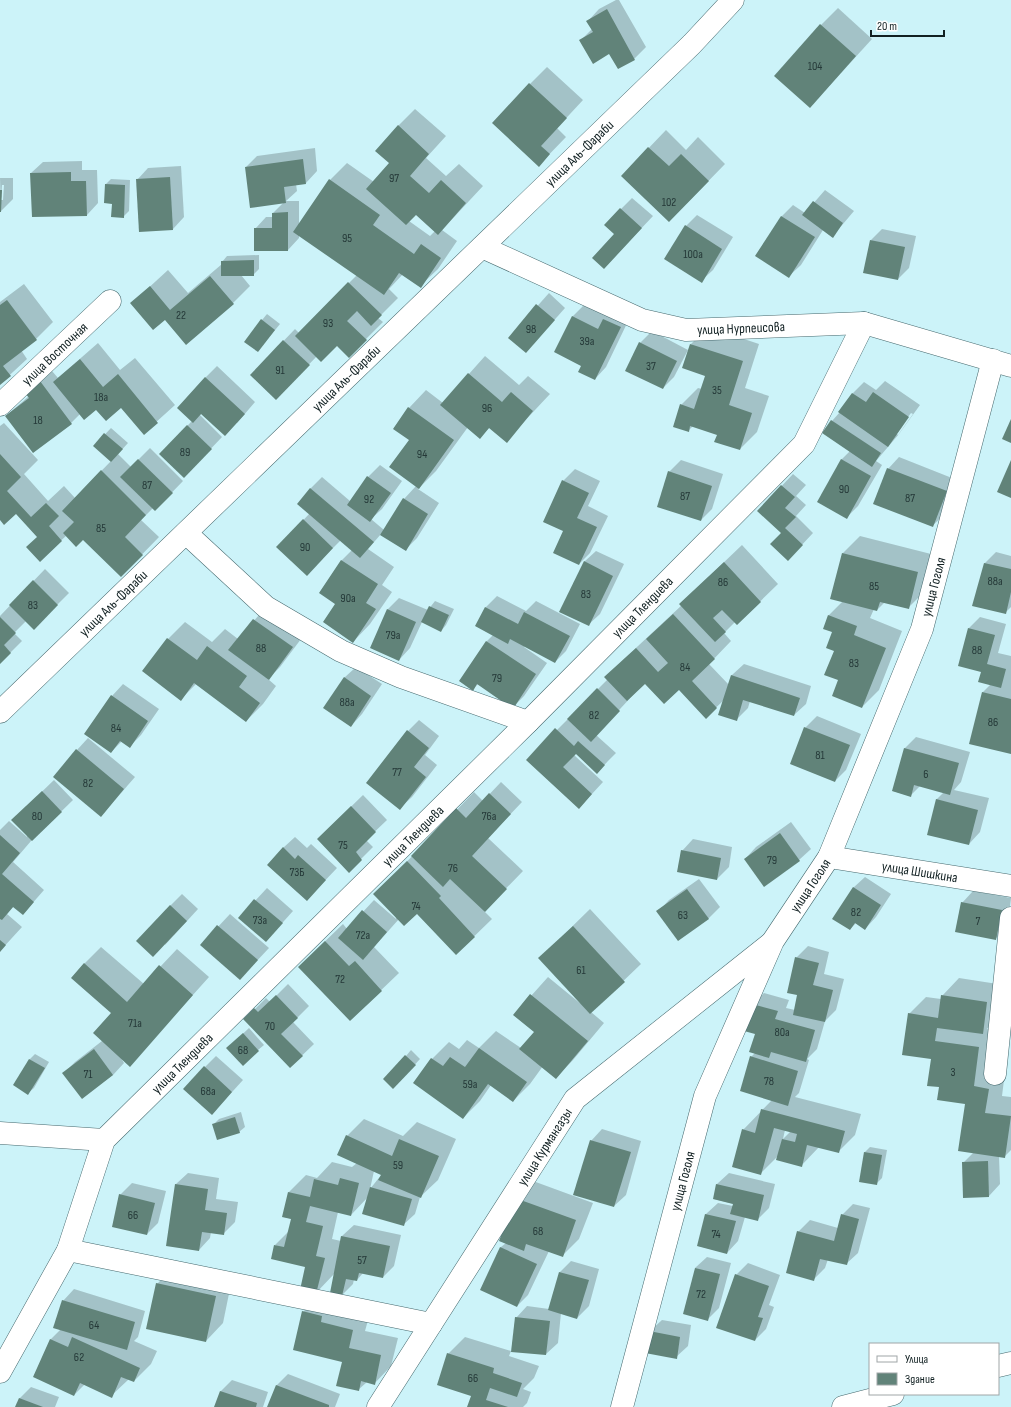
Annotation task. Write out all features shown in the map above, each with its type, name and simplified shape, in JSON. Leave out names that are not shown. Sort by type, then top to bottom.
[{"type":"street","name":"улица Аль-Фараби","points":[[0,712],[692,44],[733,0]]},
{"type":"street","name":"улица Нурпеисова","points":[[482,246],[642,320],[686,330],[864,323],[1002,363]]},
{"type":"street","name":"улица Восточная","points":[[0,405],[110,301]]},
{"type":"street","name":"улица Тлендиева","points":[[0,1372],[68,1250],[104,1140],[528,722],[804,444],[864,323]]},
{"type":"street","name":"улица Гоголя","points":[[622,1407],[705,1096],[773,941],[829,857],[922,629],[1002,363]]},
{"type":"street","points":[[186,533],[266,607],[341,651],[401,677],[528,722]]},
{"type":"street","name":"улица Шишкина","points":[[829,857],[1011,886]]},
{"type":"street","points":[[995,1074],[1011,918]]},
{"type":"street","name":"улица Курмангазы","points":[[378,1407],[575,1099],[773,941]]},
{"type":"street","points":[[0,1133],[104,1140]]},
{"type":"street","points":[[68,1250],[431,1324]]},
{"type":"street","points":[[999,1366],[1011,1363]]},
{"type":"street","points":[[843,1407],[889,1395]]},
{"type":"building","points":[[607,9],[635,60],[618,69],[609,54],[593,64],[579,40],[593,32],[586,21]]},
{"type":"building","points":[[820,24],[856,56],[810,108],[774,76]]},
{"type":"building","points":[[529,83],[567,118],[541,146],[550,154],[539,167],[492,123]]},
{"type":"building","points":[[398,125],[429,154],[410,176],[429,193],[441,180],[466,203],[438,235],[416,215],[406,225],[366,189],[389,163],[375,151]]},
{"type":"building","points":[[648,147],[669,166],[681,154],[709,181],[669,222],[621,176]]},
{"type":"building","points":[[303,159],[306,184],[284,187],[286,203],[250,208],[245,167]]},
{"type":"building","points":[[71,172],[71,181],[86,181],[87,216],[32,217],[30,173]]},
{"type":"building","points":[[170,177],[173,230],[139,232],[136,179]]},
{"type":"building","points":[[329,179],[380,215],[373,225],[414,254],[421,244],[441,258],[421,288],[399,273],[384,295],[293,232]]},
{"type":"building","points":[[105,184],[125,185],[124,218],[111,217],[112,204],[104,203]]},
{"type":"building","points":[[0,190],[2,190],[1,212],[0,212]]},
{"type":"building","points":[[813,201],[843,223],[833,238],[802,215]]},
{"type":"building","points":[[620,208],[642,228],[604,269],[592,258],[614,234],[604,225]]},
{"type":"building","points":[[288,212],[288,251],[254,251],[254,228],[272,228],[272,213]]},
{"type":"building","points":[[781,216],[815,237],[789,278],[755,256]]},
{"type":"building","points":[[685,225],[722,249],[702,283],[664,259]]},
{"type":"building","points":[[870,240],[905,247],[898,280],[863,273]]},
{"type":"building","points":[[254,260],[254,276],[221,276],[221,261]]},
{"type":"building","points":[[210,276],[234,304],[186,345],[165,320],[153,330],[130,303],[150,286],[170,310]]},
{"type":"building","points":[[348,282],[382,315],[371,326],[357,311],[347,321],[367,340],[349,358],[337,346],[321,362],[295,336]]},
{"type":"building","points":[[7,300],[37,340],[3,366],[11,376],[0,385],[0,305]]},
{"type":"building","points":[[536,304],[555,320],[526,353],[508,338]]},
{"type":"building","points":[[572,316],[598,329],[603,319],[621,327],[595,380],[578,372],[581,366],[554,352]]},
{"type":"building","points":[[261,319],[275,330],[258,352],[244,342]]},
{"type":"building","points":[[283,340],[310,365],[276,400],[250,375]]},
{"type":"building","points":[[639,342],[677,361],[663,389],[625,371]]},
{"type":"building","points":[[690,344],[743,361],[729,405],[752,413],[740,450],[714,442],[717,435],[690,426],[689,432],[673,427],[680,404],[694,409],[705,376],[682,368]]},
{"type":"building","points":[[80,359],[103,387],[118,374],[158,423],[144,435],[121,408],[106,421],[96,410],[84,420],[53,382]]},
{"type":"building","points":[[468,373],[502,402],[511,392],[533,411],[507,443],[489,428],[480,439],[440,405]]},
{"type":"building","points":[[205,377],[245,414],[225,436],[201,414],[193,423],[177,408]]},
{"type":"building","points":[[40,381],[72,424],[33,453],[5,416],[29,398],[25,393]]},
{"type":"building","points":[[873,392],[909,417],[888,447],[838,412],[852,393],[866,402]]},
{"type":"building","points":[[408,407],[454,440],[419,489],[389,467],[409,440],[393,429]]},
{"type":"building","points":[[1011,419],[1011,443],[1002,439]]},
{"type":"building","points":[[831,420],[881,453],[872,467],[822,433]]},
{"type":"building","points":[[187,425],[212,449],[184,478],[159,454]]},
{"type":"building","points":[[104,433],[123,449],[111,462],[93,446]]},
{"type":"building","points":[[0,454],[21,477],[7,491],[31,517],[46,503],[59,516],[49,526],[62,541],[40,562],[26,547],[37,537],[16,514],[4,525],[0,520]]},
{"type":"building","points":[[138,459],[173,493],[155,511],[120,477]]},
{"type":"building","points":[[841,459],[871,476],[847,519],[817,502]]},
{"type":"building","points":[[1011,460],[1011,498],[997,492]]},
{"type":"building","points":[[887,468],[947,491],[933,527],[873,504]]},
{"type":"building","points":[[101,470],[146,515],[125,537],[143,555],[121,577],[83,540],[76,547],[63,533],[74,522],[62,511]]},
{"type":"building","points":[[668,471],[712,486],[701,521],[657,507]]},
{"type":"building","points":[[367,476],[391,493],[370,522],[347,505]]},
{"type":"building","points":[[562,480],[589,493],[577,518],[597,527],[579,565],[553,553],[563,531],[543,522]]},
{"type":"building","points":[[781,485],[795,497],[785,508],[796,517],[785,528],[803,545],[788,561],[770,544],[781,533],[757,511]]},
{"type":"building","points":[[310,488],[374,542],[360,558],[297,504]]},
{"type":"building","points":[[403,498],[428,514],[406,551],[380,535]]},
{"type":"building","points":[[303,519],[333,548],[307,576],[276,547]]},
{"type":"building","points":[[842,553],[918,572],[909,609],[880,602],[877,611],[830,599]]},
{"type":"building","points":[[341,560],[378,584],[366,603],[376,609],[353,643],[323,622],[335,604],[319,593]]},
{"type":"building","points":[[584,561],[613,576],[589,626],[559,612]]},
{"type":"building","points":[[724,562],[761,602],[737,625],[722,610],[713,618],[726,632],[715,642],[679,604]]},
{"type":"building","points":[[984,563],[1011,569],[1011,592],[1006,614],[972,606]]},
{"type":"building","points":[[33,580],[58,605],[34,630],[9,605]]},
{"type":"building","points":[[429,606],[449,615],[441,632],[421,622]]},
{"type":"building","points":[[485,607],[518,624],[524,612],[570,636],[555,663],[510,639],[508,644],[475,626]]},
{"type":"building","points":[[387,609],[416,622],[399,661],[370,648]]},
{"type":"building","points":[[673,614],[715,659],[692,681],[717,708],[706,719],[679,690],[664,704],[645,684],[627,701],[604,677],[636,648],[658,672],[668,663],[646,639]]},
{"type":"building","points":[[828,615],[857,626],[854,635],[886,648],[862,708],[832,696],[838,680],[824,675],[834,651],[826,648],[832,632],[823,629]]},
{"type":"building","points":[[0,617],[16,633],[4,645],[11,653],[0,664]]},
{"type":"building","points":[[253,619],[293,647],[269,680],[228,650]]},
{"type":"building","points":[[968,628],[995,635],[987,664],[1006,669],[1001,688],[978,682],[981,672],[958,666]]},
{"type":"building","points":[[167,638],[197,660],[207,646],[247,676],[239,687],[260,703],[246,722],[194,683],[181,701],[142,671]]},
{"type":"building","points":[[486,641],[536,674],[513,709],[477,684],[473,691],[459,681]]},
{"type":"building","points":[[731,675],[800,698],[794,716],[743,700],[737,721],[718,715]]},
{"type":"building","points":[[344,677],[371,696],[351,727],[323,708]]},
{"type":"building","points":[[597,688],[620,711],[591,742],[567,719]]},
{"type":"building","points":[[982,692],[1011,699],[1011,754],[969,744]]},
{"type":"building","points":[[111,695],[148,721],[130,748],[120,741],[111,753],[84,734]]},
{"type":"building","points":[[804,727],[850,745],[835,782],[790,764]]},
{"type":"building","points":[[555,728],[574,746],[578,741],[605,765],[597,774],[576,754],[563,767],[592,794],[579,809],[526,760]]},
{"type":"building","points":[[407,730],[429,748],[414,767],[426,777],[400,810],[366,783]]},
{"type":"building","points":[[904,748],[959,763],[950,795],[914,785],[911,797],[892,791]]},
{"type":"building","points":[[76,749],[124,789],[101,817],[53,777]]},
{"type":"building","points":[[42,791],[62,812],[32,841],[11,820]]},
{"type":"building","points":[[489,793],[511,814],[472,856],[507,889],[485,912],[450,879],[443,887],[411,856],[456,808],[466,818]]},
{"type":"building","points":[[936,799],[978,810],[969,845],[927,835]]},
{"type":"building","points":[[351,806],[376,832],[356,852],[362,860],[349,873],[317,839]]},
{"type":"building","points":[[780,833],[800,861],[764,887],[744,859]]},
{"type":"building","points":[[0,835],[20,853],[2,874],[34,902],[23,915],[13,907],[2,920],[0,919]]},
{"type":"building","points":[[283,847],[295,859],[298,855],[326,880],[307,901],[267,865]]},
{"type":"building","points":[[681,850],[721,858],[717,880],[677,872]]},
{"type":"building","points":[[407,861],[441,896],[439,898],[475,937],[456,955],[417,914],[404,926],[373,894]]},
{"type":"building","points":[[853,887],[881,905],[865,930],[855,923],[850,930],[832,919]]},
{"type":"building","points":[[687,889],[709,919],[678,941],[656,911]]},
{"type":"building","points":[[254,899],[283,923],[266,942],[238,918]]},
{"type":"building","points":[[961,902],[1002,910],[996,940],[955,932]]},
{"type":"building","points":[[170,905],[187,921],[153,957],[136,941]]},
{"type":"building","points":[[362,910],[387,932],[363,960],[338,938]]},
{"type":"building","points":[[217,925],[258,960],[240,980],[200,945]]},
{"type":"building","points":[[573,926],[625,982],[590,1014],[538,958]]},
{"type":"building","points":[[0,940],[6,945],[0,952]]},
{"type":"building","points":[[325,941],[349,966],[355,961],[382,991],[350,1021],[298,967]]},
{"type":"building","points":[[795,957],[819,963],[813,985],[833,990],[825,1022],[793,1015],[797,995],[787,993]]},
{"type":"building","points":[[84,963],[127,1002],[159,965],[193,995],[130,1067],[93,1033],[111,1013],[71,978]]},
{"type":"building","points":[[530,994],[588,1041],[556,1079],[519,1049],[534,1032],[513,1015]]},
{"type":"building","points":[[276,995],[298,1018],[281,1034],[303,1056],[290,1068],[243,1019],[254,1008],[258,1012]]},
{"type":"building","points":[[941,995],[987,1002],[983,1034],[937,1028],[935,1041],[979,1047],[974,1086],[989,1089],[985,1113],[1011,1116],[1005,1158],[958,1151],[965,1104],[937,1100],[939,1087],[927,1086],[931,1059],[902,1055],[908,1013],[938,1018]]},
{"type":"building","points":[[752,1004],[778,1011],[775,1019],[815,1030],[806,1062],[771,1052],[769,1058],[749,1052],[755,1034],[744,1031]]},
{"type":"building","points":[[243,1033],[259,1051],[243,1066],[226,1048]]},
{"type":"building","points":[[479,1048],[527,1082],[513,1102],[488,1084],[463,1119],[413,1083],[431,1058],[443,1066],[450,1057],[465,1067]]},
{"type":"building","points":[[94,1049],[113,1075],[82,1099],[62,1073]]},
{"type":"building","points":[[405,1055],[416,1065],[393,1089],[383,1079]]},
{"type":"building","points":[[750,1056],[798,1071],[788,1106],[740,1091]]},
{"type":"building","points":[[29,1059],[45,1068],[28,1095],[13,1085]]},
{"type":"building","points":[[204,1066],[232,1092],[212,1115],[183,1089]]},
{"type":"building","points":[[761,1109],[845,1131],[839,1153],[807,1145],[802,1167],[776,1160],[782,1139],[795,1142],[797,1134],[774,1128],[761,1175],[732,1167],[742,1129],[755,1133]]},
{"type":"building","points":[[235,1117],[240,1133],[217,1140],[212,1124]]},
{"type":"building","points":[[346,1135],[392,1156],[399,1139],[439,1156],[421,1198],[378,1180],[381,1175],[337,1155]]},
{"type":"building","points":[[590,1140],[631,1152],[614,1207],[573,1195]]},
{"type":"building","points":[[864,1152],[882,1155],[877,1185],[859,1182]]},
{"type":"building","points":[[988,1161],[989,1197],[963,1198],[962,1162]]},
{"type":"building","points":[[340,1178],[359,1183],[351,1216],[310,1206],[306,1222],[323,1226],[316,1256],[325,1258],[316,1294],[300,1290],[305,1267],[271,1259],[274,1245],[284,1247],[291,1219],[282,1217],[288,1192],[310,1197],[314,1179],[338,1185]]},
{"type":"building","points":[[175,1184],[208,1189],[205,1210],[227,1213],[224,1235],[202,1232],[199,1251],[166,1246]]},
{"type":"building","points":[[716,1184],[764,1195],[758,1221],[730,1214],[733,1204],[713,1199]]},
{"type":"building","points":[[370,1187],[412,1199],[404,1226],[362,1214]]},
{"type":"building","points":[[119,1194],[155,1203],[147,1235],[112,1227]]},
{"type":"building","points":[[515,1198],[576,1220],[563,1257],[526,1244],[524,1251],[499,1241]]},
{"type":"building","points":[[705,1214],[736,1221],[727,1254],[697,1246]]},
{"type":"building","points":[[841,1214],[859,1219],[847,1265],[820,1259],[814,1281],[786,1273],[797,1231],[834,1241]]},
{"type":"building","points":[[341,1236],[390,1246],[383,1278],[359,1273],[357,1281],[346,1279],[342,1296],[330,1293]]},
{"type":"building","points":[[500,1247],[537,1264],[517,1307],[480,1290]]},
{"type":"building","points":[[695,1268],[720,1274],[708,1321],[683,1314]]},
{"type":"building","points":[[559,1272],[589,1280],[577,1319],[548,1310]]},
{"type":"building","points":[[735,1274],[769,1286],[758,1317],[763,1318],[755,1341],[716,1328]]},
{"type":"building","points":[[156,1283],[216,1296],[206,1342],[146,1329]]},
{"type":"building","points":[[62,1300],[135,1322],[127,1350],[53,1328]]},
{"type":"building","points":[[302,1311],[322,1316],[321,1322],[353,1330],[349,1348],[381,1355],[375,1385],[361,1381],[359,1391],[336,1386],[342,1362],[293,1350]]},
{"type":"building","points":[[515,1317],[550,1321],[546,1355],[511,1352]]},
{"type":"building","points":[[649,1331],[680,1337],[677,1359],[645,1353]]},
{"type":"building","points":[[72,1337],[140,1368],[134,1382],[121,1377],[112,1398],[80,1383],[74,1396],[33,1377],[50,1339],[68,1347]]},
{"type":"building","points":[[447,1353],[494,1368],[493,1373],[522,1383],[517,1397],[490,1388],[486,1400],[508,1407],[467,1407],[471,1396],[437,1385]]},
{"type":"building","points":[[276,1385],[329,1405],[329,1407],[267,1407]]},
{"type":"building","points":[[220,1391],[257,1403],[256,1407],[214,1407]]},
{"type":"building","points":[[19,1398],[43,1407],[15,1407]]}]
